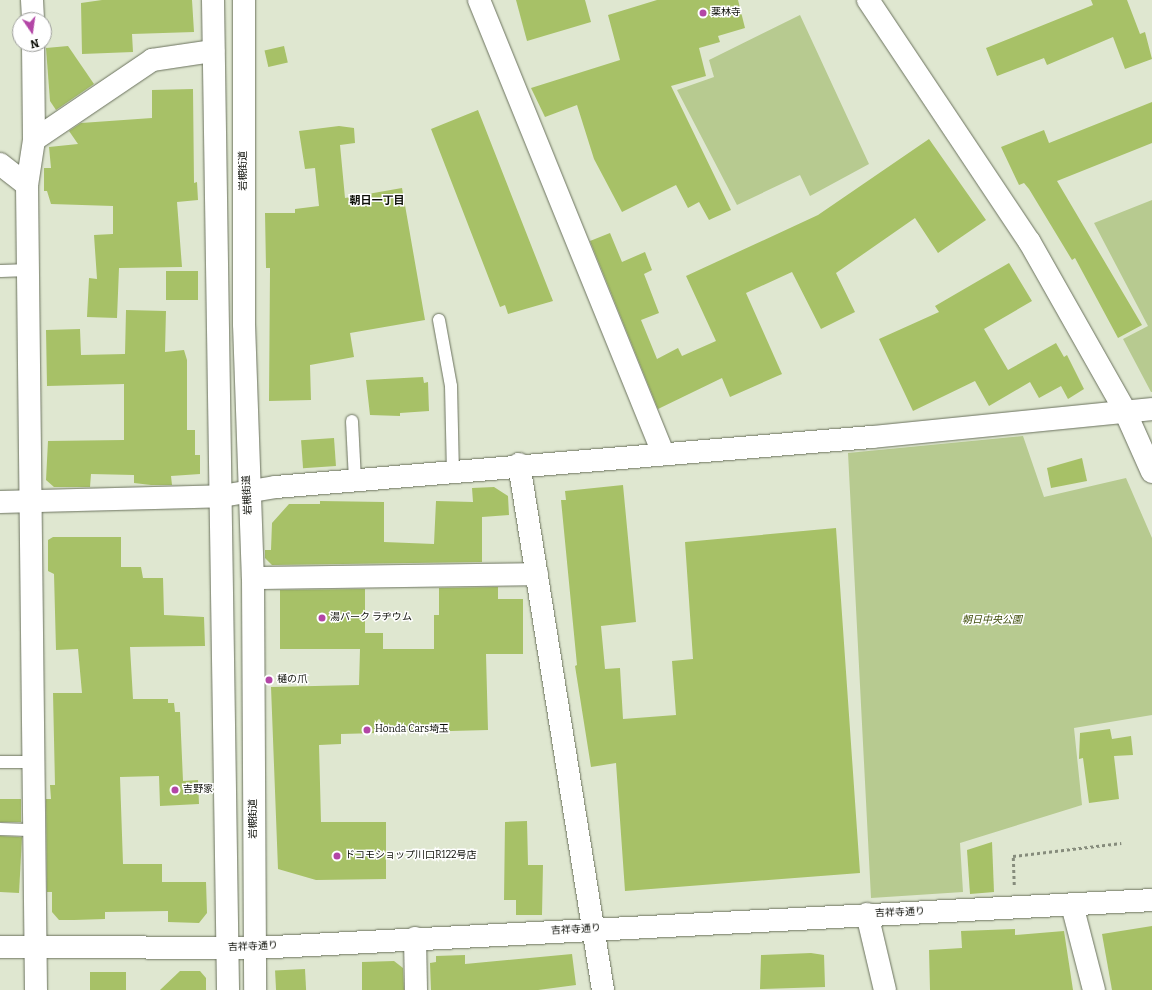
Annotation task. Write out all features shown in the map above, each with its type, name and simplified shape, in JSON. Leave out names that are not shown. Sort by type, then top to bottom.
[{"type":"main road","points":[[32,0],[33,12]]},
{"type":"main road","points":[[213,0],[222,496],[228,990]]},
{"type":"main road","name":"岩槻街道","points":[[246,0],[247,491],[252,578],[255,990]]},
{"type":"main road","points":[[479,0],[663,454]]},
{"type":"main road","points":[[868,0],[1029,241],[1124,409],[1152,472]]},
{"type":"main road","points":[[34,140],[152,60],[213,51]]},
{"type":"main road","points":[[33,52],[34,140],[27,185],[30,270],[36,990]]},
{"type":"main road","points":[[0,164],[27,185]]},
{"type":"main road","points":[[0,502],[222,496],[247,491],[519,464],[663,454],[872,436],[1124,409],[1152,408]]},
{"type":"main road","points":[[519,464],[596,929],[603,990]]},
{"type":"main road","points":[[252,578],[537,574]]},
{"type":"main road","name":"吉祥寺通り","points":[[0,947],[255,948],[415,938],[1152,900]]},
{"type":"main road","points":[[1072,905],[1094,990]]},
{"type":"main road","points":[[867,914],[885,990]]},
{"type":"main road","points":[[415,938],[416,990]]},
{"type":"lane","points":[[0,271],[30,270]]},
{"type":"lane","points":[[439,320],[450,386],[453,471]]},
{"type":"lane","points":[[352,421],[355,480]]},
{"type":"lane","points":[[0,762],[34,762]]},
{"type":"lane","points":[[0,829],[35,830]]},
{"type":"path","points":[[1014,908],[1013,856],[1121,842]]},
{"type":"green space","points":[[800,15],[869,164],[810,196],[800,175],[737,205],[677,90],[714,77],[709,60]]},
{"type":"green space","points":[[1152,200],[1151,392],[1123,339],[1148,326],[1094,223]]},
{"type":"green space","name":"朝日中央公園","points":[[1023,436],[1044,497],[1126,478],[1152,538],[1152,715],[1074,728],[1082,805],[960,843],[963,892],[871,898],[848,453]]},
{"type":"building","points":[[102,0],[192,0],[194,32],[132,34],[133,52],[82,54],[81,3]]},
{"type":"building","points":[[516,0],[585,0],[591,22],[527,41]]},
{"type":"building","points":[[657,0],[738,0],[745,28],[718,36],[720,42],[699,48],[706,76],[671,86],[731,210],[709,220],[699,202],[688,208],[676,185],[622,212],[594,159],[577,105],[545,117],[531,88],[620,60],[608,15]]},
{"type":"building","points":[[1091,0],[1127,0],[1140,34],[1145,32],[1152,59],[1125,69],[1113,37],[1047,65],[1044,58],[997,76],[986,48],[1093,5]]},
{"type":"building","points":[[68,46],[94,84],[56,110],[50,101],[46,52],[52,52],[52,47]]},
{"type":"building","points":[[284,46],[288,63],[268,67],[265,50]]},
{"type":"building","points":[[193,89],[194,183],[197,182],[198,200],[177,202],[182,267],[119,268],[117,318],[87,317],[89,278],[97,279],[94,235],[113,234],[113,206],[51,204],[47,191],[44,191],[44,168],[51,168],[49,147],[78,144],[69,131],[81,123],[152,118],[152,90]]},
{"type":"building","points":[[1152,102],[1152,143],[1057,181],[1142,325],[1118,338],[1075,258],[1072,260],[1029,189],[1024,183],[1019,185],[1001,147],[1044,130],[1049,143]]},
{"type":"building","points":[[478,110],[553,301],[508,314],[505,305],[500,307],[431,129]]},
{"type":"building","points":[[339,126],[354,128],[355,143],[340,145],[345,198],[402,188],[425,320],[350,333],[354,357],[310,365],[311,400],[269,401],[270,268],[266,268],[265,213],[295,213],[295,209],[319,206],[315,168],[305,169],[299,131]]},
{"type":"building","points":[[929,139],[986,220],[938,253],[915,218],[836,273],[855,312],[821,329],[792,272],[746,293],[782,374],[730,397],[722,378],[658,409],[590,241],[610,233],[622,262],[645,252],[652,270],[644,274],[659,313],[641,320],[657,359],[678,348],[682,356],[716,341],[686,276],[818,215]]},
{"type":"building","points":[[1009,263],[1032,301],[984,329],[1008,370],[1056,343],[1064,357],[1067,355],[1084,389],[1068,399],[1061,386],[1039,398],[1030,382],[989,406],[975,381],[913,411],[879,339],[939,312],[935,306]]},
{"type":"building","points":[[166,271],[198,271],[198,300],[166,300]]},
{"type":"building","points":[[126,310],[166,311],[165,352],[184,350],[187,360],[187,430],[195,430],[195,455],[200,455],[200,474],[171,476],[172,485],[151,485],[134,483],[134,475],[91,474],[90,487],[54,487],[46,480],[48,441],[124,440],[124,384],[47,386],[46,330],[80,329],[81,355],[125,354]]},
{"type":"building","points":[[423,377],[424,383],[428,382],[429,411],[400,413],[400,416],[370,415],[366,380]]},
{"type":"building","points":[[334,438],[336,466],[303,468],[301,440]]},
{"type":"building","points":[[1082,458],[1087,481],[1051,488],[1047,468]]},
{"type":"building","points":[[623,485],[636,622],[601,626],[605,669],[620,668],[623,719],[676,715],[672,661],[693,659],[685,542],[836,528],[860,873],[625,891],[616,763],[591,767],[575,666],[577,665],[561,500],[566,500],[565,491]]},
{"type":"building","points":[[494,487],[508,496],[509,515],[482,517],[482,562],[272,565],[265,558],[265,550],[271,550],[272,523],[289,504],[320,504],[320,501],[384,502],[384,542],[434,544],[436,501],[473,502],[472,488]]},
{"type":"building","points":[[53,537],[121,537],[121,567],[141,567],[143,578],[163,578],[164,615],[204,617],[205,646],[130,647],[133,699],[168,699],[168,703],[174,703],[175,712],[180,712],[183,781],[198,780],[199,804],[160,806],[159,776],[120,777],[123,864],[162,864],[162,882],[206,882],[207,913],[199,923],[168,922],[168,911],[105,912],[105,919],[74,920],[59,920],[52,912],[52,892],[47,892],[46,799],[51,799],[50,785],[55,785],[53,693],[82,693],[78,649],[56,650],[54,574],[48,571],[48,540]]},
{"type":"building","points":[[498,587],[498,599],[523,599],[523,654],[486,654],[488,730],[341,734],[341,744],[319,745],[321,822],[386,822],[386,879],[316,880],[278,869],[271,687],[359,685],[360,649],[280,649],[280,590],[365,589],[365,633],[383,633],[383,649],[434,649],[434,615],[439,615],[439,588]]},
{"type":"building","points":[[1110,729],[1112,739],[1131,736],[1133,755],[1114,756],[1119,799],[1089,803],[1083,758],[1079,759],[1080,733]]},
{"type":"building","points":[[0,799],[21,799],[21,822],[0,822]]},
{"type":"building","points":[[527,821],[528,865],[543,865],[542,915],[516,915],[516,900],[504,900],[505,822]]},
{"type":"building","points":[[0,836],[22,837],[19,893],[0,892]]},
{"type":"building","points":[[992,842],[994,892],[970,894],[967,850]]},
{"type":"building","points":[[1152,926],[1152,990],[1112,990],[1102,934]]},
{"type":"building","points":[[1015,929],[1015,935],[1064,931],[1073,990],[930,990],[929,950],[962,948],[961,931]]},
{"type":"building","points":[[811,953],[824,955],[825,987],[760,989],[761,955]]},
{"type":"building","points":[[572,954],[576,985],[538,990],[431,990],[430,963],[436,962],[436,956],[465,955],[465,964]]},
{"type":"building","points":[[394,961],[403,968],[404,990],[362,990],[362,962]]},
{"type":"building","points":[[305,969],[306,990],[276,990],[275,971]]},
{"type":"building","points":[[180,971],[200,971],[206,978],[206,990],[160,990]]},
{"type":"building","points":[[90,972],[126,972],[126,990],[90,990]]},
{"type":"place","name":"薬林寺","points":[[703,13]]},
{"type":"place","name":"湯パーク ラヂウム","points":[[322,618]]},
{"type":"place","name":"樋の爪","points":[[269,680]]},
{"type":"place","name":"Honda Cars埼玉","points":[[367,730]]},
{"type":"place","name":"吉野家","points":[[175,790]]},
{"type":"place","name":"ドコモショップ川口R122号店","points":[[337,856]]},
{"type":"district","name":"朝日一丁目","points":[[377,201]]}]
